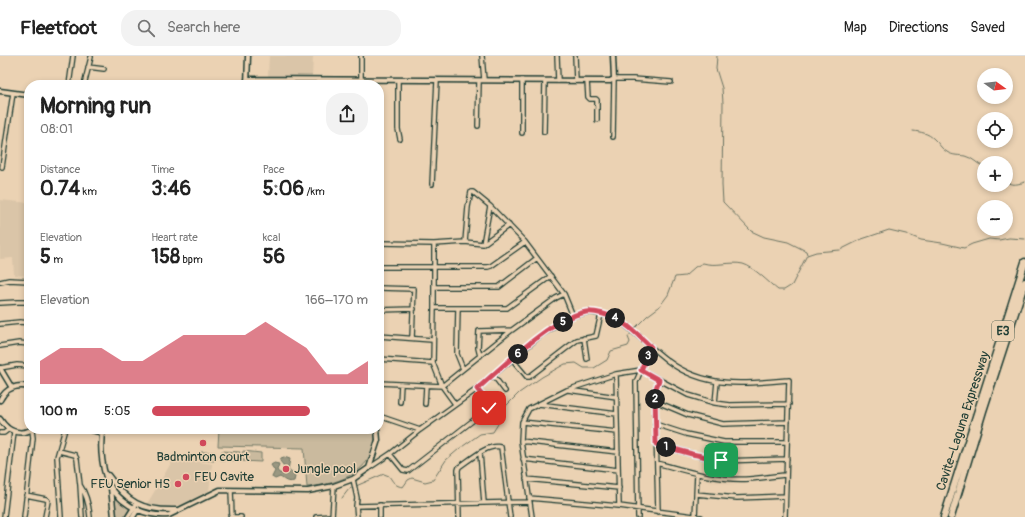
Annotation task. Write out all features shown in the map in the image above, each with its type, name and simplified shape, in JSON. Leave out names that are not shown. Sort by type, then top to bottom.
[{"type":"highway","name":"Cavite–Laguna Expressway","points":[[984,400],[1025,262]]},
{"type":"highway","name":"Cavite–Laguna Expressway","points":[[944,517],[1025,282]]},
{"type":"highway","name":"Cavite–Laguna Expressway","points":[[951,517],[980,410]]},
{"type":"street","points":[[70,80],[74,56]]},
{"type":"street","points":[[248,56],[247,79],[436,81],[610,81],[614,79],[633,79],[671,82]]},
{"type":"street","points":[[361,56],[361,80]]},
{"type":"street","points":[[478,126],[482,56]]},
{"type":"street","points":[[557,56],[558,81]]},
{"type":"street","points":[[575,56],[576,81]]},
{"type":"street","points":[[613,56],[613,137]]},
{"type":"street","points":[[85,80],[91,57]]},
{"type":"street","points":[[88,67],[104,69]]},
{"type":"street","points":[[398,80],[398,129],[400,139]]},
{"type":"street","points":[[522,80],[522,132]]},
{"type":"street","points":[[432,184],[436,81]]},
{"type":"street","points":[[544,132],[545,81]]},
{"type":"street","points":[[587,81],[588,97],[590,99],[597,100],[597,120]]},
{"type":"street","points":[[0,91],[24,94]]},
{"type":"street","points":[[2,167],[13,93]]},
{"type":"street","points":[[465,242],[468,207],[471,192],[473,192],[490,206],[525,242],[564,294],[574,316]]},
{"type":"street","points":[[483,244],[490,206]]},
{"type":"street","points":[[384,243],[434,244],[465,242],[483,244],[509,225]]},
{"type":"street","points":[[384,267],[488,267],[525,242]]},
{"type":"street","points":[[434,244],[433,363],[442,386],[455,404]]},
{"type":"street","points":[[434,287],[499,287],[537,258]]},
{"type":"street","points":[[434,308],[507,308],[551,276]]},
{"type":"street","points":[[0,282],[9,280],[24,281]]},
{"type":"street","points":[[384,288],[414,289],[412,338]]},
{"type":"street","points":[[384,383],[442,386],[512,330],[556,298],[564,294]]},
{"type":"street","points":[[0,303],[24,302]]},
{"type":"street","points":[[458,308],[457,354],[463,369]]},
{"type":"street","points":[[384,310],[414,309]]},
{"type":"street","points":[[111,488],[118,496],[137,507],[156,515],[167,516],[220,490],[308,491],[353,482],[369,468],[477,389],[541,335],[574,316],[588,312],[601,314],[619,320],[669,362],[682,370],[717,382],[736,384],[789,380],[785,517]]},
{"type":"street","points":[[512,359],[527,377],[529,377],[577,340],[596,336],[601,314]]},
{"type":"street","points":[[0,324],[24,322]]},
{"type":"street","points":[[480,356],[478,348],[479,331],[512,330]]},
{"type":"street","points":[[384,336],[432,340]]},
{"type":"street","points":[[584,338],[587,360]]},
{"type":"street","points":[[0,346],[24,344]]},
{"type":"street","points":[[638,517],[636,382],[651,347]]},
{"type":"street","points":[[384,359],[433,363]]},
{"type":"street","points":[[12,388],[0,368],[17,365],[24,366]]},
{"type":"street","points":[[532,517],[521,441],[522,422],[527,411],[566,390],[616,374],[641,370],[688,395],[715,403],[730,405],[788,404]]},
{"type":"street","points":[[616,374],[619,506]]},
{"type":"street","points":[[493,375],[505,391]]},
{"type":"street","points":[[658,512],[655,391],[659,380]]},
{"type":"street","points":[[715,403],[717,382]]},
{"type":"street","points":[[400,402],[401,384]]},
{"type":"street","points":[[0,400],[6,392],[12,388],[18,386],[24,387]]},
{"type":"street","points":[[425,404],[426,386]]},
{"type":"street","points":[[390,454],[403,470],[408,470],[414,466],[489,408],[489,404],[477,389]]},
{"type":"street","points":[[566,390],[617,397]]},
{"type":"street","points":[[655,401],[688,415],[723,424],[788,422]]},
{"type":"street","points":[[539,404],[617,414]]},
{"type":"street","points":[[384,418],[420,430]]},
{"type":"street","points":[[0,420],[9,430],[14,432],[24,432]]},
{"type":"street","points":[[522,422],[617,432]]},
{"type":"street","points":[[656,424],[686,434],[724,442],[787,442]]},
{"type":"street","points":[[0,433],[4,433],[9,430]]},
{"type":"street","points":[[4,517],[14,432]]},
{"type":"street","points":[[24,517],[32,434]]},
{"type":"street","points":[[61,517],[57,457],[64,434]]},
{"type":"street","points":[[102,434],[102,451],[105,472],[111,488],[114,517]]},
{"type":"street","points":[[369,468],[378,440],[378,434]]},
{"type":"street","points":[[521,441],[618,452]]},
{"type":"street","points":[[656,444],[721,460],[787,459]]},
{"type":"street","points":[[459,517],[459,467],[492,447],[501,447],[510,517]]},
{"type":"street","points":[[59,451],[75,455],[77,459],[82,517]]},
{"type":"street","points":[[480,454],[484,503]]},
{"type":"street","points":[[523,459],[618,470]]},
{"type":"street","points":[[657,463],[697,474],[723,478],[748,479],[786,475]]},
{"type":"street","points":[[105,472],[122,493],[137,507],[160,510],[178,510]]},
{"type":"street","points":[[695,517],[697,474]]},
{"type":"street","points":[[526,479],[619,488]]},
{"type":"street","points":[[353,482],[357,498],[356,517]]},
{"type":"street","points":[[80,486],[85,492],[90,517]]},
{"type":"street","points":[[316,517],[332,516],[334,486]]},
{"type":"street","points":[[231,490],[232,517],[241,517]]},
{"type":"street","points":[[696,494],[737,498],[785,496]]},
{"type":"street","points":[[26,495],[46,499],[48,501],[45,517]]},
{"type":"street","points":[[529,498],[619,506],[701,517]]},
{"type":"street","points":[[356,506],[530,502]]},
{"type":"street","points":[[380,505],[380,517]]},
{"type":"street","points":[[128,517],[137,507]]},
{"type":"street","points":[[133,517],[137,507]]},
{"type":"shaded area","points":[[269,56],[313,56],[312,78],[268,76]]},
{"type":"shaded area","points":[[0,200],[24,202],[24,276],[14,275],[13,258],[0,259]]},
{"type":"shaded area","points":[[219,434],[375,434],[375,443],[371,455],[364,465],[345,478],[307,487],[304,448],[218,446]]},
{"type":"shaded area","points":[[222,451],[240,452],[240,461],[221,460]]},
{"type":"shaded area","points":[[243,451],[261,453],[261,462],[242,461]]},
{"type":"shaded area","points":[[200,452],[215,452],[214,461],[200,460]]},
{"type":"shaded area","name":"Jungle pool","points":[[284,457],[290,459],[288,470],[293,472],[295,477],[294,481],[292,482],[280,477],[275,479],[272,477],[275,471],[271,465],[274,463],[279,464],[277,470],[279,473],[284,473],[284,466],[280,461],[281,458]]},
{"type":"shaded area","name":"FEU Cavite","points":[[174,458],[212,464],[209,491],[182,505],[162,507],[147,504]]},
{"type":"shaded area","points":[[118,498],[131,510],[127,517],[117,517],[115,502]]},
{"type":"waterway","points":[[717,56],[716,69],[722,88],[723,103],[723,202],[751,231],[764,237],[788,242],[806,251],[807,254]]},
{"type":"waterway","points":[[913,131],[922,132],[932,137],[949,153],[968,157],[977,163]]},
{"type":"waterway","points":[[1013,184],[1025,182]]},
{"type":"waterway","points":[[634,329],[659,307],[668,295],[675,277],[685,276],[695,267],[703,263],[743,264],[757,272],[778,290],[784,290],[792,285],[807,255],[816,252],[840,250],[862,239],[889,230],[906,234],[921,240],[964,248],[989,239],[1025,239]]},
{"type":"waterway","points":[[342,498],[349,489],[384,474],[389,476],[396,485],[403,487],[408,480],[412,478],[425,482],[433,480],[446,460],[459,449],[480,434],[493,432],[498,424],[500,408],[506,406],[519,393],[542,377],[565,364],[576,363],[584,368],[594,368],[607,360],[611,351],[628,346],[630,342],[628,337],[632,332]]},
{"type":"place","name":"Badminton court","points":[[203,443]]},
{"type":"place","name":"Jungle pool","points":[[286,469]]},
{"type":"place","name":"FEU Cavite","points":[[186,477]]},
{"type":"place","name":"FEU Senior HS","points":[[178,484]]},
{"type":"route","points":[[489,408],[489,404],[477,389],[541,335],[574,316],[588,312],[610,316],[619,320],[651,347],[641,370],[659,380],[655,391],[656,444],[721,460]]}]
